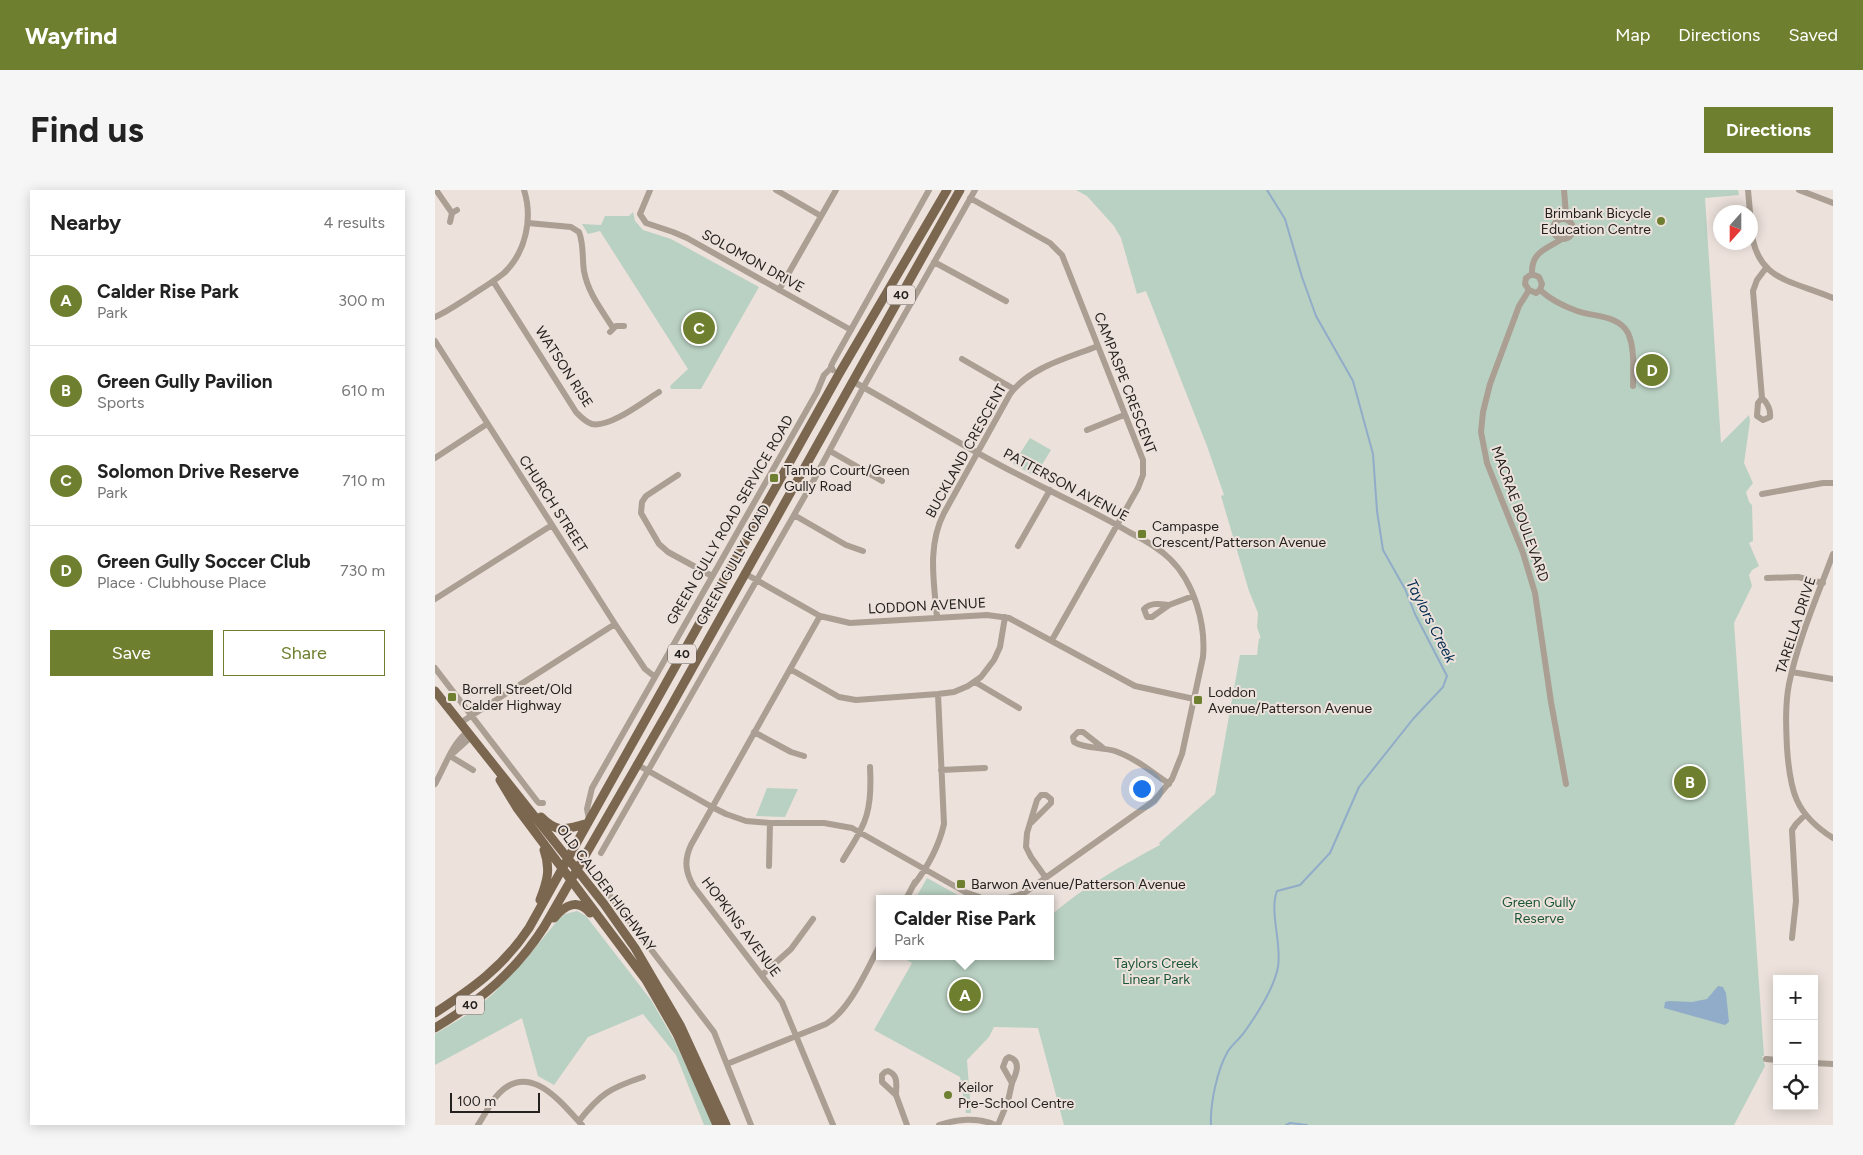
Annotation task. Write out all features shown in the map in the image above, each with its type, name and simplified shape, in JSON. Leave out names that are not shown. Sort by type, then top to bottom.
[{"type":"main road","name":"GREEN GULLY ROAD","points":[[435,1013],[473,989],[516,946],[529,928],[839,374],[947,190]]},
{"type":"main road","name":"GREEN GULLY ROAD","points":[[435,1028],[487,993],[518,962],[537,938],[670,708],[960,190]]},
{"type":"main road","points":[[839,374],[852,381]]},
{"type":"main road","points":[[732,566],[744,573]]},
{"type":"main road","name":"OLD CALDER HIGHWAY","points":[[435,691],[521,798],[622,929],[659,986],[699,1062],[727,1125]]},
{"type":"main road","name":"OLD CALDER HIGHWAY","points":[[487,758],[517,808],[646,980],[677,1034],[717,1125]]},
{"type":"main road","points":[[521,798],[548,824],[556,828],[568,829],[588,822]]},
{"type":"main road","points":[[529,928],[549,876],[547,859],[541,841]]},
{"type":"main road","points":[[537,938],[564,908],[573,904],[581,905],[589,911],[646,980]]},
{"type":"street","points":[[436,190],[455,211],[450,222]]},
{"type":"street","points":[[437,317],[493,282],[505,271],[520,251],[528,223],[528,208],[524,190]]},
{"type":"street","name":"SOLOMON DRIVE","points":[[650,190],[641,209],[642,218],[646,223],[687,238],[851,330]]},
{"type":"street","points":[[776,190],[821,216]]},
{"type":"street","points":[[779,290],[836,190]]},
{"type":"street","name":"GREEN GULLY ROAD SERVICE ROAD","points":[[588,822],[587,809],[589,797],[929,190]]},
{"type":"street","points":[[601,853],[794,515],[863,388],[975,190]]},
{"type":"street","points":[[1748,190],[1749,205]]},
{"type":"street","points":[[1800,190],[1805,190]]},
{"type":"street","points":[[1800,190],[1833,203]]},
{"type":"street","points":[[1549,246],[1554,226],[1563,207],[1564,193]]},
{"type":"street","points":[[1532,274],[1535,256],[1561,239],[1569,237],[1572,233],[1572,226],[1566,214],[1564,193]]},
{"type":"street","name":"CAMPASPE CRESCENT","points":[[971,198],[1050,243],[1063,255],[1143,460],[1143,470],[1138,488],[1052,640]]},
{"type":"street","points":[[1558,221],[1564,219],[1569,222]]},
{"type":"street","points":[[528,223],[571,227],[579,232],[582,243],[583,268],[589,290],[612,330],[624,326]]},
{"type":"street","points":[[1554,232],[1561,239]]},
{"type":"street","points":[[1755,250],[1760,261],[1777,276],[1833,298]]},
{"type":"street","points":[[934,262],[1006,301]]},
{"type":"street","points":[[1762,398],[1753,291],[1757,280],[1766,268]]},
{"type":"street","points":[[1528,275],[1537,275],[1542,287],[1540,290],[1536,292],[1529,290],[1525,281],[1528,275]]},
{"type":"street","name":"WATSON RISE","points":[[493,282],[576,412],[585,421],[593,424],[603,424],[615,419],[659,392]]},
{"type":"street","name":"MACRAE BOULEVARD","points":[[1529,290],[1519,306],[1490,384],[1483,412],[1481,432],[1487,463],[1523,553],[1535,593],[1551,702],[1566,784]]},
{"type":"street","points":[[1540,290],[1562,305],[1590,315],[1613,319],[1624,327],[1631,345],[1633,386]]},
{"type":"street","name":"CHURCH STREET","points":[[435,341],[615,624],[645,669],[655,677]]},
{"type":"street","name":"BUCKLAND CRESCENT","points":[[937,618],[933,572],[934,541],[944,513],[1014,388],[1035,372],[1098,346]]},
{"type":"street","points":[[962,359],[1014,388]]},
{"type":"street","points":[[831,368],[839,374]]},
{"type":"street","name":"PATTERSON AVENUE","points":[[852,381],[1021,477],[1050,490],[1154,546],[1169,558],[1183,577],[1193,596],[1201,621],[1204,642],[1203,657],[1181,759],[1169,784],[1150,804],[1019,895]]},
{"type":"street","points":[[1087,430],[1124,415]]},
{"type":"street","points":[[435,458],[487,424]]},
{"type":"street","points":[[830,451],[882,481]]},
{"type":"street","points":[[678,475],[646,496],[642,502],[641,513],[659,544],[668,552],[712,576]]},
{"type":"street","points":[[1762,494],[1823,483],[1833,483]]},
{"type":"street","points":[[1018,546],[1050,490]]},
{"type":"street","points":[[794,515],[846,546],[863,551]]},
{"type":"street","points":[[435,600],[551,525]]},
{"type":"street","name":"TARELLA DRIVE","points":[[1833,554],[1792,672],[1786,711],[1791,784],[1805,815],[1821,831],[1833,838]]},
{"type":"street","points":[[721,560],[732,566]]},
{"type":"street","name":"LODDON AVENUE","points":[[744,573],[820,616],[850,623],[987,615],[1005,617],[1015,620],[1135,686],[1193,699]]},
{"type":"street","points":[[1767,578],[1797,577],[1823,583]]},
{"type":"street","points":[[1169,605],[1193,596]]},
{"type":"street","name":"HOPKINS AVENUE","points":[[820,616],[688,852],[686,862],[687,873],[694,886],[782,1002],[833,1125]]},
{"type":"street","points":[[790,669],[844,699],[856,700],[954,692],[975,682],[990,667],[1002,638],[1005,617]]},
{"type":"street","points":[[460,723],[615,624]]},
{"type":"street","points":[[435,668],[539,804],[543,803]]},
{"type":"street","points":[[1792,672],[1833,679]]},
{"type":"street","points":[[975,682],[1019,708]]},
{"type":"street","points":[[908,895],[941,836],[944,824],[938,694]]},
{"type":"street","points":[[754,732],[791,752],[803,756]]},
{"type":"street","points":[[435,784],[450,756],[469,734]]},
{"type":"street","points":[[1102,747],[1136,761],[1169,784]]},
{"type":"street","points":[[450,756],[473,770]]},
{"type":"street","points":[[636,764],[726,814],[746,821],[836,824],[860,832],[965,892],[974,895]]},
{"type":"street","points":[[843,860],[860,832],[868,808],[871,784],[870,767]]},
{"type":"street","points":[[941,770],[985,768]]},
{"type":"street","points":[[1792,938],[1796,901],[1792,830],[1805,815]]},
{"type":"street","points":[[769,866],[770,823]]},
{"type":"street","points":[[1031,823],[1027,833],[1026,847],[1046,878]]},
{"type":"street","points":[[598,880],[717,1037],[751,1125]]},
{"type":"street","points":[[762,975],[787,954],[813,919]]},
{"type":"street","points":[[727,1064],[826,1024],[841,1012],[876,952]]},
{"type":"street","points":[[1766,1059],[1773,1060]]},
{"type":"street","points":[[1818,1063],[1833,1064]]},
{"type":"street","points":[[479,1125],[494,1099],[512,1085],[525,1082],[540,1085],[551,1092],[580,1123],[592,1104],[604,1093],[643,1077]]},
{"type":"street","points":[[939,1125],[955,1120],[979,1120],[997,1125],[1008,1101],[1012,1083]]},
{"type":"street","points":[[895,1095],[907,1125]]},
{"type":"green space","name":"Green Gully Reserve","points":[[1076,190],[1738,190],[1739,195],[1705,198],[1721,443],[1749,415],[1750,421],[1744,463],[1753,483],[1746,492],[1752,505],[1753,541],[1749,543],[1759,566],[1752,570],[1749,575],[1752,586],[1734,623],[1764,1056],[1762,1056],[1765,1066],[1734,1125],[1064,1125],[1038,1028],[994,1027],[989,1037],[967,1060],[971,1113],[966,1113],[960,1077],[874,1030],[912,963],[907,960],[1054,960],[1054,913],[1090,886],[1160,845],[1159,843],[1215,794],[1240,655],[1257,655],[1259,638],[1261,639],[1257,627],[1258,613],[1249,591],[1221,496],[1224,495],[1207,446],[1146,291],[1137,294],[1121,238],[1114,226],[1087,196]]},
{"type":"green space","points":[[633,212],[635,221],[643,230],[671,239],[759,287],[701,389],[671,389],[670,386],[688,369],[600,231],[588,234],[582,224],[601,225],[605,216],[629,216]]},
{"type":"green space","points":[[1030,438],[1051,450],[1035,476],[1013,464]]},
{"type":"green space","points":[[767,788],[798,789],[785,817],[756,816]]},
{"type":"green space","points":[[927,878],[958,895],[917,895]]},
{"type":"green space","points":[[577,911],[586,916],[651,1000],[674,1040],[714,1125],[704,1125],[676,1055],[643,1014],[588,1037],[554,1085],[538,1076],[522,1018],[435,1065],[435,1034],[470,1013],[493,994],[525,960],[558,920],[565,914]]},
{"type":"water","points":[[1718,986],[1723,987],[1726,993],[1729,1022],[1725,1025],[1664,1008],[1665,1002],[1669,1001],[1692,1002],[1707,999]]},
{"type":"waterway","name":"Taylors Creek","points":[[1211,1125],[1215,1087],[1224,1059],[1259,1010],[1269,993],[1276,975],[1279,958],[1274,908],[1277,891],[1300,885],[1330,853],[1359,787],[1413,719],[1443,687],[1447,676],[1415,614],[1405,589],[1383,550],[1377,511],[1373,454],[1353,381],[1316,316],[1285,219],[1267,190]]},
{"type":"waterway","name":"Taylors Creek","points":[[1286,1125],[1290,1123],[1307,1125]]},
{"type":"place","name":"Brimbank Bicycle Education Centre","points":[[1661,221]]},
{"type":"place","name":"Solomon Drive Reserve","points":[[699,328]]},
{"type":"place","name":"Green Gully Soccer Club","points":[[1652,370]]},
{"type":"place","name":"Tambo Court/Green Gully Road","points":[[774,478]]},
{"type":"place","name":"Campaspe Crescent/Patterson Avenue","points":[[1142,534]]},
{"type":"place","name":"Borrell Street/Old Calder Highway","points":[[452,697]]},
{"type":"place","name":"Loddon Avenue/Patterson Avenue","points":[[1198,700]]},
{"type":"place","name":"Green Gully Pavilion","points":[[1690,782]]},
{"type":"place","name":"Barwon Avenue/Patterson Avenue","points":[[961,884]]},
{"type":"place","name":"Calder Rise Park","points":[[965,995]]},
{"type":"place","name":"Keilor Pre-School Centre","points":[[948,1095]]},
{"type":"park label","name":"Taylors Creek Linear Park","points":[[1156,972]]}]
